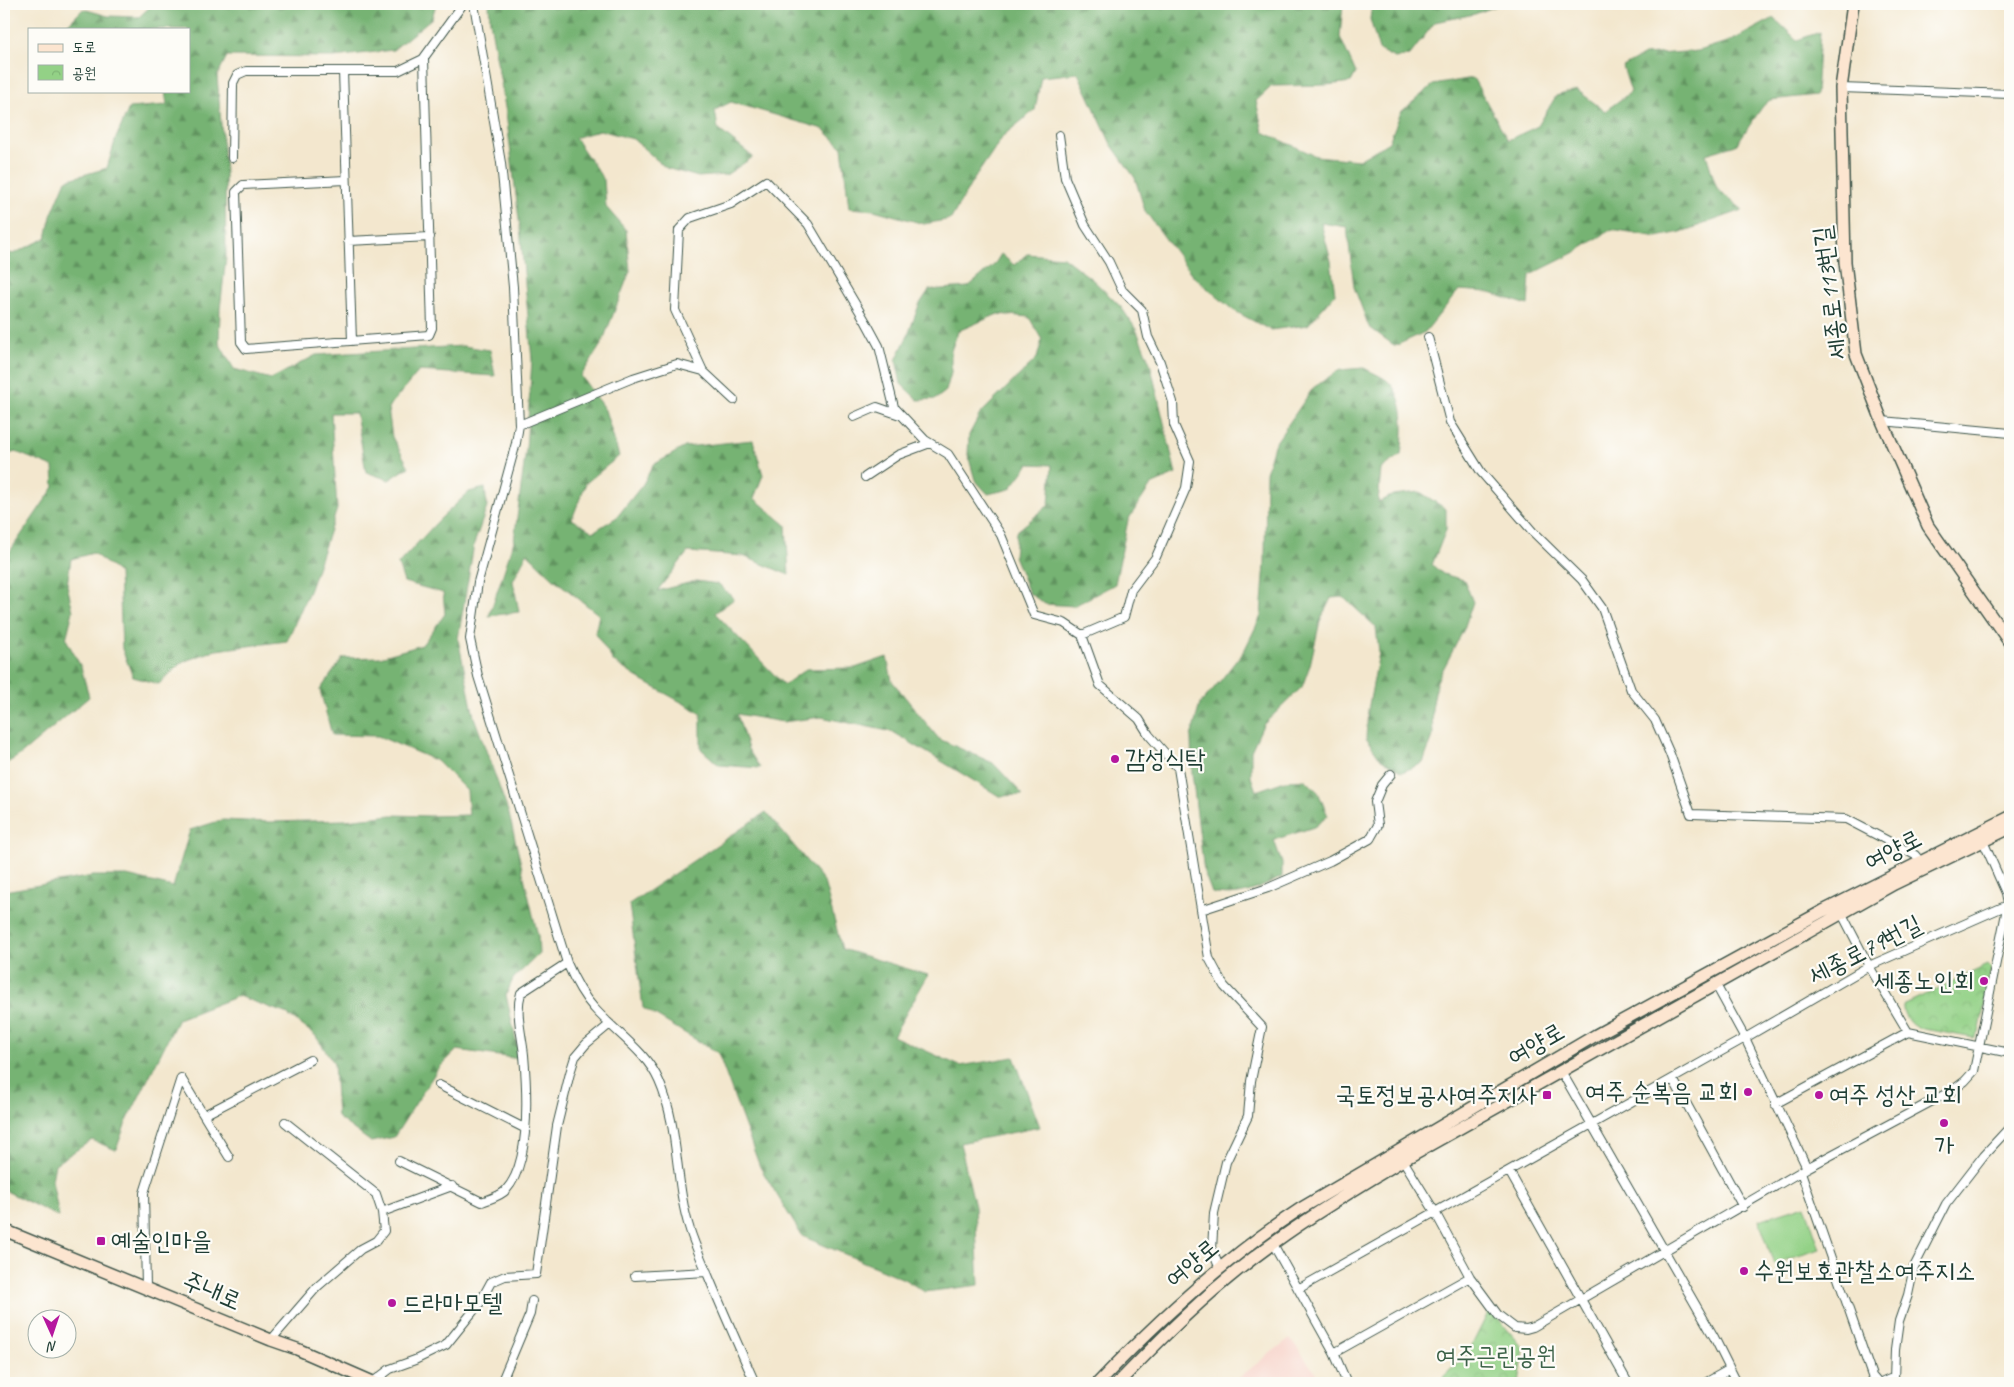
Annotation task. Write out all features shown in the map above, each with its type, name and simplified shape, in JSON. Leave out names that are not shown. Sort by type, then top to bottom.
[{"type":"street","points":[[232,158],[232,83],[236,75],[246,71],[398,71],[424,59],[463,4]]},
{"type":"street","points":[[474,4],[502,163],[513,287],[519,425],[516,443],[478,582],[470,640],[480,684],[567,963],[576,983],[593,1008],[640,1053],[653,1069],[663,1090],[671,1116],[682,1196],[689,1229],[706,1272],[756,1383]]},
{"type":"street","name":"세종로113번길","points":[[1853,4],[1841,88],[1845,262],[1856,354],[1882,421],[1928,526],[2010,643]]},
{"type":"street","points":[[346,180],[243,185],[236,192],[241,342],[246,349],[429,335],[432,328],[424,59]]},
{"type":"street","points":[[343,71],[352,341]]},
{"type":"street","points":[[1841,88],[2010,94]]},
{"type":"street","points":[[1060,135],[1065,178],[1085,225],[1109,262],[1122,290],[1142,310],[1148,337],[1160,362],[1173,402],[1174,425],[1190,461],[1186,488],[1156,557],[1131,590],[1124,618],[1082,635]]},
{"type":"street","points":[[734,400],[702,371],[675,310],[679,230],[690,218],[731,204],[766,182],[808,224],[866,322],[879,346],[894,407],[930,443],[948,454],[1001,535],[1034,615],[1064,623],[1082,635],[1100,685],[1139,719],[1149,735],[1178,768],[1209,958],[1224,986],[1262,1027],[1251,1081],[1248,1116],[1226,1162],[1214,1213],[1212,1250],[1220,1269],[1228,1278]]},
{"type":"street","points":[[348,241],[430,237]]},
{"type":"street","points":[[1428,337],[1450,422],[1481,472],[1533,532],[1582,580],[1602,608],[1631,690],[1655,720],[1670,754],[1691,814],[1846,819],[1915,855],[1922,865]]},
{"type":"street","points":[[519,425],[633,378],[678,364],[702,371]]},
{"type":"street","points":[[854,417],[877,407],[902,415]]},
{"type":"street","points":[[1882,421],[2010,433]]},
{"type":"street","points":[[865,477],[898,455],[930,443]]},
{"type":"street","points":[[1201,910],[1268,888],[1330,861],[1370,839],[1378,825],[1375,802],[1382,785],[1391,774]]},
{"type":"street","name":"여양로","points":[[1118,1383],[1170,1330],[1228,1278],[1273,1244],[1340,1198],[1403,1160],[1842,914],[1922,865],[2010,817]]},
{"type":"street","name":"여양로","points":[[1098,1383],[1170,1310],[1258,1237],[1300,1209],[1554,1060],[1823,911],[1922,865],[1983,841],[2010,828]]},
{"type":"street","points":[[1403,1160],[1435,1212],[1470,1277],[1498,1315],[1515,1328],[1526,1329],[1533,1327],[1804,1170],[1953,1090],[1966,1081],[1974,1071],[1980,1047],[2009,903],[1983,841]]},
{"type":"street","name":"세종로79번길","points":[[1298,1289],[1673,1079],[1869,966],[2009,903]]},
{"type":"street","points":[[1842,914],[1869,966],[1908,1032]]},
{"type":"street","points":[[399,1161],[482,1202],[506,1192],[518,1172],[526,1129],[524,1057],[518,1004],[521,994],[567,963]]},
{"type":"street","points":[[1716,985],[1745,1038],[1804,1170],[1872,1376],[1880,1383],[1886,1380],[1896,1382],[1895,1350],[1899,1321],[1914,1267],[1946,1204],[1984,1155],[2010,1126]]},
{"type":"street","points":[[374,1383],[390,1369],[446,1346],[479,1304],[490,1282],[505,1276],[536,1274],[557,1126],[570,1073],[575,1058],[586,1044],[610,1024]]},
{"type":"street","points":[[1776,1104],[1908,1032],[2010,1053]]},
{"type":"street","points":[[204,1115],[310,1060]]},
{"type":"street","points":[[1554,1060],[1665,1251],[1737,1383]]},
{"type":"street","points":[[146,1288],[144,1193],[181,1078],[229,1156]]},
{"type":"street","points":[[1673,1079],[1743,1207]]},
{"type":"street","points":[[439,1085],[526,1129]]},
{"type":"street","points":[[271,1340],[317,1288],[361,1249],[376,1241],[384,1231],[382,1212],[376,1194],[285,1122]]},
{"type":"street","points":[[1509,1171],[1628,1383]]},
{"type":"street","points":[[382,1212],[452,1186]]},
{"type":"street","name":"주내로","points":[[4,1230],[297,1349],[374,1383]]},
{"type":"street","points":[[1273,1244],[1334,1353],[1347,1383]]},
{"type":"street","points":[[635,1276],[706,1272]]},
{"type":"street","points":[[1334,1353],[1470,1277]]},
{"type":"street","points":[[502,1383],[530,1314],[532,1301]]},
{"type":"street","points":[[1705,1383],[1730,1369]]},
{"type":"shaded area","points":[[1290,1338],[1323,1383],[1232,1383]]},
{"type":"green space","points":[[153,4],[436,4],[432,18],[393,50],[334,57],[227,56],[217,76],[225,171],[226,258],[220,309],[219,343],[234,369],[271,379],[316,355],[463,346],[490,350],[495,376],[419,371],[388,408],[392,437],[409,467],[389,480],[366,472],[356,413],[331,413],[337,509],[310,589],[287,641],[216,650],[182,662],[159,684],[133,677],[122,649],[119,573],[93,553],[71,559],[67,585],[73,611],[66,639],[81,667],[89,697],[20,755],[4,765],[4,560],[54,487],[53,467],[16,452],[4,455],[4,251],[13,254],[46,238],[51,216],[66,180],[107,168],[116,138],[129,108],[167,105],[165,92],[190,92],[190,28],[72,28],[67,25],[83,9],[108,16],[139,17]]},
{"type":"green space","points":[[489,4],[1343,4],[1340,37],[1356,73],[1351,82],[1327,85],[1272,86],[1256,101],[1263,132],[1316,156],[1359,160],[1389,142],[1401,112],[1433,85],[1473,78],[1508,140],[1538,126],[1556,96],[1577,90],[1605,111],[1631,92],[1623,67],[1644,55],[1698,51],[1733,40],[1774,18],[1797,40],[1820,32],[1816,95],[1770,100],[1763,106],[1736,145],[1706,154],[1717,189],[1743,210],[1681,232],[1657,237],[1612,229],[1574,253],[1530,275],[1528,305],[1487,292],[1459,290],[1425,332],[1395,346],[1369,327],[1354,287],[1347,227],[1321,223],[1331,261],[1335,294],[1308,325],[1270,330],[1233,310],[1194,277],[1145,211],[1135,178],[1111,144],[1078,73],[1041,77],[1035,110],[1004,135],[972,182],[951,219],[924,224],[874,210],[849,208],[842,147],[823,129],[731,102],[715,110],[718,129],[753,157],[726,175],[698,177],[666,168],[633,139],[600,130],[575,138],[604,180],[606,207],[626,230],[630,271],[602,343],[581,376],[605,410],[619,456],[586,483],[572,519],[593,532],[617,517],[643,484],[653,465],[685,447],[753,440],[763,475],[754,498],[786,525],[789,575],[743,556],[688,552],[657,591],[696,581],[719,584],[734,599],[715,613],[784,685],[806,669],[855,668],[887,657],[892,681],[939,739],[993,763],[1023,795],[999,796],[893,732],[821,717],[783,722],[737,714],[748,749],[760,768],[719,765],[701,749],[701,713],[641,680],[614,662],[595,633],[599,615],[554,579],[527,553],[513,581],[519,612],[489,616],[514,541],[526,449],[532,360],[520,228],[506,113],[490,21]]},
{"type":"green space","points":[[1372,4],[1430,4],[1435,6],[1446,4],[1501,4],[1475,14],[1435,22],[1410,55],[1395,58],[1379,50],[1370,19]]},
{"type":"green space","points":[[1001,254],[1014,265],[1027,254],[1063,257],[1093,280],[1121,307],[1136,329],[1150,363],[1176,474],[1151,485],[1128,520],[1115,584],[1074,606],[1045,604],[1029,593],[1014,556],[1016,532],[1049,505],[1052,465],[1029,464],[1010,489],[988,494],[975,480],[968,455],[969,435],[980,414],[1037,358],[1042,340],[1029,317],[998,314],[958,331],[951,351],[951,373],[946,391],[936,399],[918,400],[901,384],[896,360],[919,305],[929,290],[968,287],[994,265]]},
{"type":"green space","points":[[1364,368],[1385,379],[1392,386],[1401,404],[1403,436],[1401,455],[1381,469],[1378,503],[1393,495],[1420,492],[1446,509],[1446,530],[1432,565],[1443,574],[1464,580],[1473,602],[1464,629],[1437,681],[1432,709],[1433,736],[1423,763],[1402,772],[1380,758],[1366,738],[1368,710],[1379,653],[1376,627],[1343,597],[1331,598],[1320,621],[1310,665],[1302,687],[1263,725],[1251,751],[1251,777],[1256,791],[1285,781],[1306,780],[1318,792],[1328,816],[1314,827],[1274,840],[1282,863],[1282,877],[1240,894],[1222,895],[1212,893],[1204,872],[1192,773],[1191,737],[1200,704],[1245,649],[1261,616],[1265,563],[1266,473],[1274,445],[1313,388],[1339,370]]},
{"type":"green space","points":[[485,488],[487,507],[474,544],[458,639],[474,717],[509,814],[538,936],[539,954],[513,979],[506,995],[520,1059],[457,1050],[437,1070],[394,1137],[371,1142],[337,1117],[334,1063],[315,1035],[285,1013],[238,996],[178,1019],[125,1125],[116,1150],[92,1140],[55,1164],[52,1180],[59,1217],[4,1190],[4,891],[93,876],[127,876],[173,887],[190,830],[222,820],[271,822],[345,820],[392,815],[469,815],[467,791],[437,761],[378,736],[332,735],[320,690],[343,658],[380,657],[422,645],[445,614],[443,593],[404,582],[398,564],[439,520],[469,492]]},
{"type":"green space","points":[[766,812],[824,882],[842,949],[928,975],[893,1036],[960,1066],[1014,1057],[1040,1127],[960,1143],[975,1207],[979,1285],[925,1292],[904,1279],[802,1236],[760,1167],[718,1053],[643,1008],[629,904]]},
{"type":"green space","points":[[1988,965],[1991,968],[1980,1029],[1974,1038],[1918,1028],[1907,1019],[1903,1005]]},
{"type":"green space","points":[[1805,1205],[1820,1249],[1774,1264],[1759,1220]]},
{"type":"green space","name":"여주근린공원","points":[[1490,1309],[1524,1349],[1519,1383],[1437,1383],[1468,1353]]},
{"type":"place","name":"감성식탁","points":[[1115,759]]},
{"type":"place","name":"세종노인회","points":[[1984,981]]},
{"type":"place","name":"여주 순복음 교회","points":[[1748,1092]]},
{"type":"place","name":"국토정보공사여주지사","points":[[1547,1095]]},
{"type":"place","name":"여주 성산 교회","points":[[1819,1095]]},
{"type":"place","name":"가","points":[[1944,1123]]},
{"type":"place","name":"예술인마을","points":[[101,1241]]},
{"type":"place","name":"수원보호관찰소여주지소","points":[[1744,1271]]},
{"type":"place","name":"드라마모텔","points":[[392,1303]]}]
